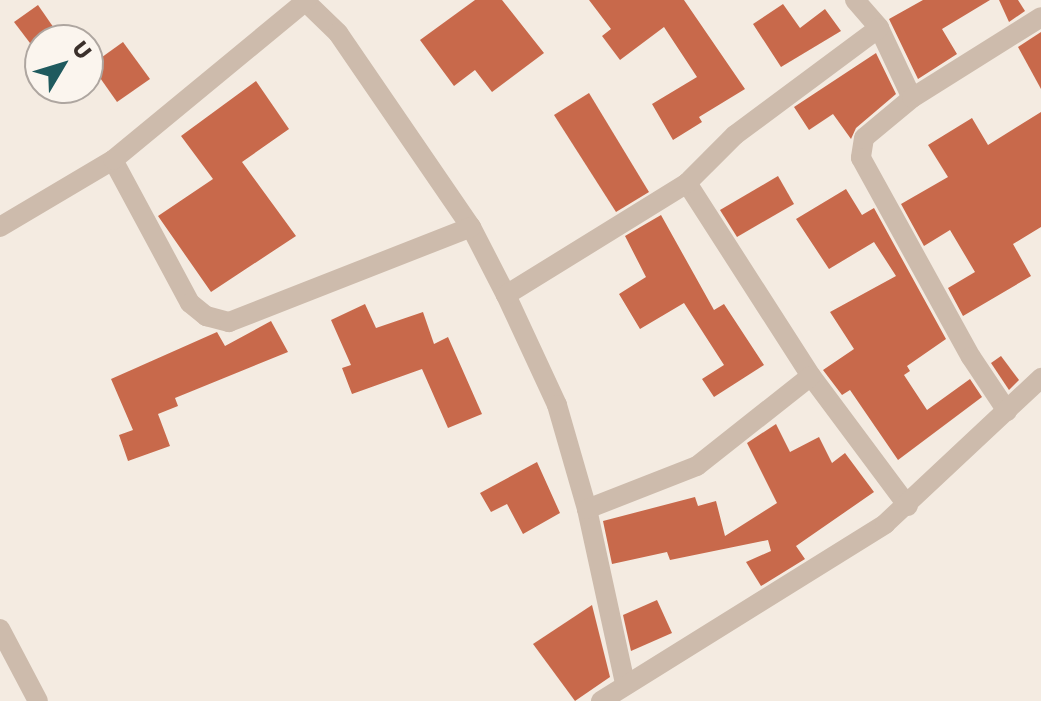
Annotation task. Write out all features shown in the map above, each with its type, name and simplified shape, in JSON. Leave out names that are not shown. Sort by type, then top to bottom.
[{"type":"street","points":[[855,0],[879,28],[912,98]]},
{"type":"street","points":[[0,227],[113,160],[306,1],[338,33],[471,227],[506,295],[557,405],[587,509],[625,684]]},
{"type":"street","points":[[1007,411],[861,158],[864,138],[912,98],[1041,17]]},
{"type":"street","points":[[506,295],[687,183],[735,135],[879,28]]},
{"type":"street","points":[[113,160],[190,303],[206,316],[229,322],[471,227]]},
{"type":"street","points":[[687,183],[811,376],[908,506]]},
{"type":"street","points":[[587,509],[697,466],[811,376]]},
{"type":"street","points":[[601,701],[908,506],[1041,378]]},
{"type":"street","points":[[0,629],[38,701]]},
{"type":"building","points":[[475,0],[502,0],[544,53],[492,92],[475,70],[454,86],[420,40]]},
{"type":"building","points":[[589,0],[684,0],[745,89],[699,117],[702,122],[673,140],[652,104],[697,77],[664,27],[620,60],[602,36],[611,29]]},
{"type":"building","points":[[923,0],[990,0],[942,29],[957,54],[918,79],[889,19]]},
{"type":"building","points":[[999,0],[1018,0],[1025,11],[1009,22]]},
{"type":"building","points":[[783,4],[800,28],[825,9],[841,31],[781,67],[753,24]]},
{"type":"building","points":[[38,5],[51,24],[24,24],[24,35],[14,22]]},
{"type":"building","points":[[1041,32],[1041,89],[1018,47]]},
{"type":"building","points":[[123,42],[150,79],[117,102],[104,84],[104,56]]},
{"type":"building","points":[[876,53],[896,94],[856,128],[851,139],[833,114],[809,130],[794,107]]},
{"type":"building","points":[[256,81],[289,129],[242,162],[296,236],[211,292],[158,216],[213,179],[181,136]]},
{"type":"building","points":[[589,93],[649,192],[616,212],[554,115]]},
{"type":"building","points":[[1041,112],[1041,227],[1013,244],[1031,276],[963,316],[948,288],[975,272],[950,230],[924,246],[901,204],[948,177],[928,145],[972,118],[988,145]]},
{"type":"building","points":[[778,176],[794,204],[737,237],[720,210]]},
{"type":"building","points":[[846,189],[862,215],[874,208],[946,339],[907,366],[910,371],[904,375],[927,410],[970,379],[982,397],[898,460],[850,390],[842,395],[823,370],[854,349],[830,312],[896,276],[874,242],[829,269],[796,219]]},
{"type":"building","points":[[661,215],[714,310],[724,304],[764,365],[714,397],[702,379],[724,365],[684,303],[640,329],[619,294],[646,277],[625,236]]},
{"type":"building","points":[[365,304],[376,328],[423,312],[434,344],[448,337],[482,414],[448,428],[422,369],[352,394],[342,368],[351,365],[331,320]]},
{"type":"building","points":[[271,321],[288,352],[175,398],[178,406],[158,414],[170,446],[128,461],[119,435],[133,430],[111,379],[217,332],[225,346]]},
{"type":"building","points":[[1001,356],[1019,380],[1009,390],[991,363]]},
{"type":"building","points":[[776,424],[790,452],[819,437],[832,463],[845,453],[874,492],[796,546],[805,559],[761,586],[746,562],[771,551],[768,540],[670,560],[667,552],[612,564],[603,521],[695,497],[698,506],[716,501],[725,536],[777,503],[747,443]]},
{"type":"building","points":[[537,462],[560,513],[523,534],[507,504],[491,512],[480,493]]},
{"type":"building","points":[[657,600],[672,633],[631,651],[623,615]]},
{"type":"building","points":[[592,605],[610,677],[575,701],[533,644]]}]
